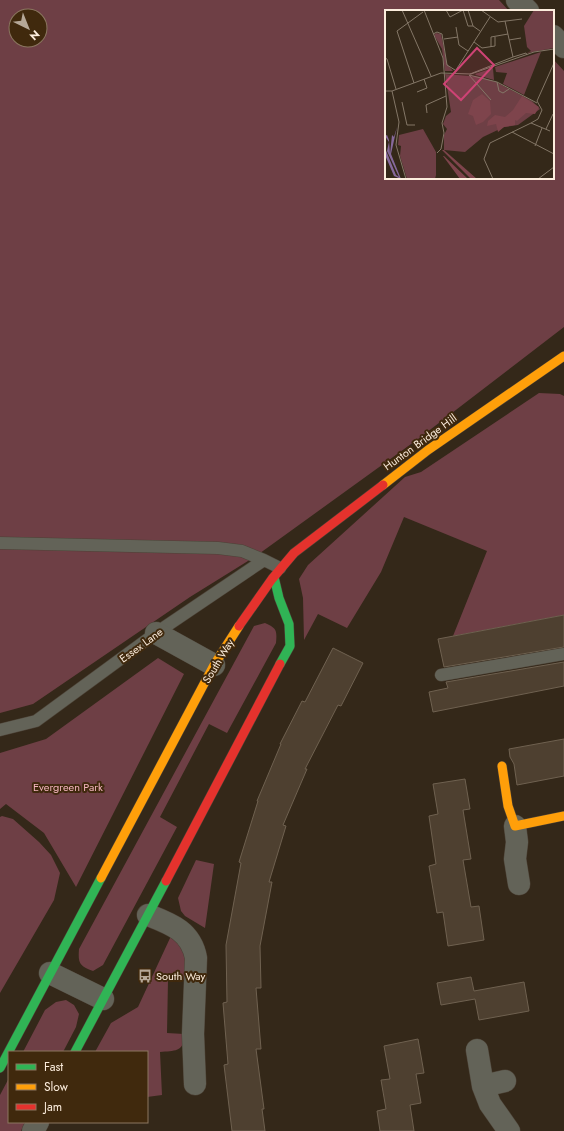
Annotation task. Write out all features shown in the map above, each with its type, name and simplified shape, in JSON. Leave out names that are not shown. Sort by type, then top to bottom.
[{"type":"street","points":[[517,0],[527,10]]},
{"type":"street","points":[[554,37],[564,47]]},
{"type":"street","name":"Hunton Bridge Hill","points":[[294,553],[428,450],[563,358]]},
{"type":"street","name":"South Way","points":[[9,1051],[214,665],[250,609],[294,553]]},
{"type":"street","points":[[76,1051],[290,646],[289,624],[279,598],[277,573]]},
{"type":"street","points":[[156,634],[214,665]]},
{"type":"street","points":[[502,766],[508,806],[515,826],[515,859],[519,884]]},
{"type":"street","points":[[515,826],[564,816]]},
{"type":"street","points":[[148,915],[167,923],[178,930],[188,938],[194,947],[196,958],[193,1034],[195,1084]]},
{"type":"street","points":[[50,973],[103,999]]},
{"type":"street","points":[[477,1050],[484,1086],[490,1104],[508,1131]]},
{"type":"street","name":"South Way","points":[[0,1068],[8,1053]]},
{"type":"street","points":[[484,1086],[505,1081]]},
{"type":"lane","points":[[0,543],[218,548],[242,551],[264,560],[277,573]]},
{"type":"lane","name":"Essex Lane","points":[[0,730],[36,721],[156,634],[264,560]]},
{"type":"lane","points":[[441,675],[564,654]]},
{"type":"green space","points":[[0,0],[499,0],[508,10],[385,10],[385,179],[554,179],[554,60],[564,71],[564,327],[418,439],[256,556],[190,597],[33,704],[0,713]]},
{"type":"green space","points":[[539,393],[560,394],[564,396],[564,615],[453,636],[487,551],[404,517],[381,572],[347,628],[318,614],[304,640],[303,598],[299,579],[308,565],[405,477],[421,472]]},
{"type":"green space","points":[[265,623],[274,628],[276,643],[227,733],[209,724],[160,817],[177,827],[103,965],[93,971],[82,966],[79,961],[79,949],[254,626]]},
{"type":"green space","name":"Evergreen Park","points":[[158,658],[184,674],[76,887],[44,833],[6,804],[0,809],[0,753],[46,739]]},
{"type":"green space","points":[[2,816],[13,819],[39,842],[51,855],[60,873],[54,900],[0,993],[0,817]]},
{"type":"green space","points":[[196,860],[214,864],[205,928],[185,916],[181,911],[178,898]]},
{"type":"green space","points":[[171,936],[185,952],[186,980],[168,980],[167,1033],[184,1034],[184,1040],[181,1047],[174,1051],[160,1052],[162,1095],[148,1097],[148,1051],[96,1051],[111,1023],[138,1007]]},
{"type":"green space","points":[[66,1000],[74,1005],[79,1014],[76,1027],[64,1051],[24,1051],[45,1010],[56,1002]]},
{"type":"green space","points":[[8,1080],[8,1123],[25,1123],[21,1131],[0,1131],[0,1095]]},
{"type":"building","points":[[564,615],[564,647],[444,667],[438,639]]},
{"type":"building","points":[[333,648],[363,663],[341,706],[338,705],[305,769],[307,769],[283,825],[286,826],[269,882],[272,882],[260,946],[261,988],[256,988],[261,1049],[256,1049],[264,1109],[262,1109],[265,1131],[232,1131],[224,1065],[228,1064],[223,1003],[227,1002],[226,945],[241,863],[239,862],[257,801],[280,744],[302,701],[305,702]]},
{"type":"building","points":[[564,662],[564,686],[433,712],[429,692],[448,688],[446,682]]},
{"type":"building","points":[[564,739],[564,776],[517,785],[514,764],[510,757],[509,749]]},
{"type":"building","points":[[465,779],[470,809],[463,810],[471,859],[463,860],[471,907],[479,906],[484,940],[448,946],[443,912],[437,913],[429,866],[436,864],[429,816],[438,814],[433,784]]},
{"type":"building","points":[[471,977],[474,991],[524,982],[529,1011],[479,1020],[475,999],[441,1005],[437,983]]},
{"type":"building","points":[[418,1039],[424,1073],[416,1074],[421,1103],[410,1105],[414,1131],[380,1131],[377,1111],[386,1109],[381,1080],[390,1079],[384,1046]]},
{"type":"traffic: fast","points":[[274,577],[279,598],[289,624],[290,646],[280,664]]},
{"type":"traffic: fast","points":[[9,1051],[101,878]]},
{"type":"traffic: fast","points":[[76,1051],[166,881]]},
{"type":"traffic: fast","points":[[0,1068],[8,1053]]},
{"type":"traffic: slow","points":[[383,485],[428,450],[564,356]]},
{"type":"traffic: slow","points":[[101,878],[214,665],[239,626]]},
{"type":"traffic: slow","points":[[502,766],[508,806],[515,826],[564,816]]},
{"type":"traffic: jam","points":[[239,626],[272,579],[294,553],[383,485]]},
{"type":"traffic: jam","points":[[166,881],[280,664]]},
{"type":"place","name":"South Way","points":[[145,976]]}]
